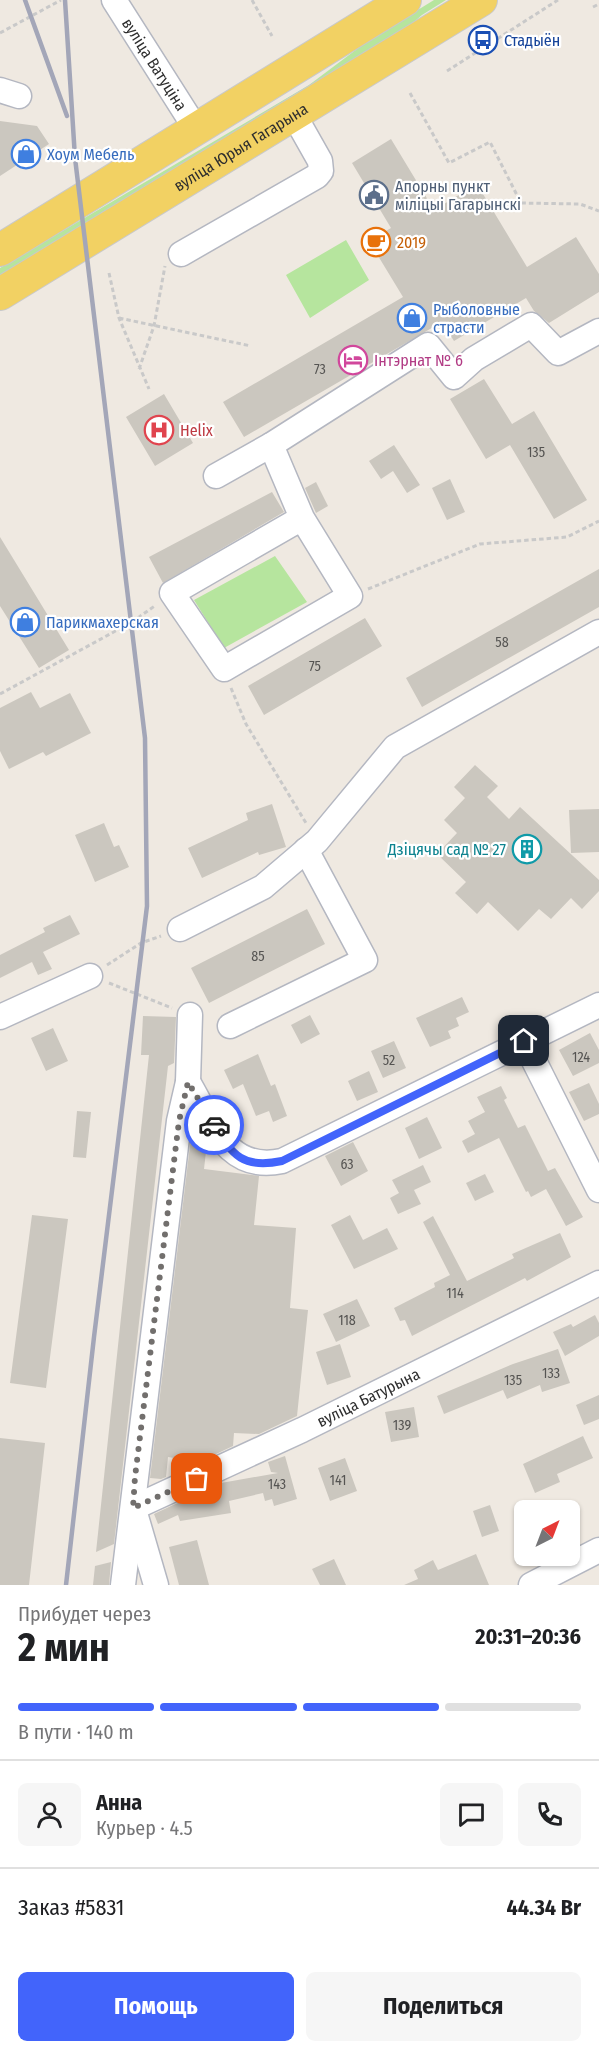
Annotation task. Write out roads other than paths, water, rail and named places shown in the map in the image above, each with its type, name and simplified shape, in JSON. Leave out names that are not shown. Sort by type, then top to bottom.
[{"type":"main road","points":[[1,248],[405,0]]},
{"type":"main road","name":"вуліца Юрыя Гагарына","points":[[0,294],[481,0]]},
{"type":"street","name":"вуліца Ватуціна","points":[[114,0],[196,129]]},
{"type":"street","points":[[174,257],[318,176],[321,171],[320,161],[294,115]]},
{"type":"street","points":[[216,476],[271,445],[428,345],[454,376],[474,359],[531,325],[558,353],[599,331]]},
{"type":"street","points":[[271,445],[302,518],[350,596],[224,669],[171,593],[302,518]]},
{"type":"street","points":[[180,929],[263,887],[311,845],[395,747],[599,632]]},
{"type":"street","points":[[230,1026],[365,960],[311,845]]},
{"type":"street","points":[[0,1017],[90,976]]},
{"type":"street","points":[[188,1082],[231,1152],[248,1161],[265,1164],[282,1161],[599,1005]]},
{"type":"street","points":[[123,1585],[179,1121],[188,1082],[190,1015]]},
{"type":"street","points":[[524,1041],[599,1190]]},
{"type":"street","name":"вуліца Батурына","points":[[133,1508],[302,1430],[599,1283]]},
{"type":"street","points":[[133,1508],[156,1585]]},
{"type":"street","points":[[531,1585],[599,1550]]},
{"type":"railway","points":[[25,0],[67,116]]},
{"type":"railway","points":[[65,0],[75,158],[145,738],[147,906],[66,1585]]},
{"type":"place","name":"Стадыён","points":[[483,40]]},
{"type":"place","name":"Хоум Мебель","points":[[26,154]]},
{"type":"place","name":"Апорны пункт міліцыі Гагарынскі","points":[[374,195]]},
{"type":"place","name":"2019","points":[[376,242]]},
{"type":"place","name":"Рыболовные страсти","points":[[412,318]]},
{"type":"place","name":"Інтэрнат № 6","points":[[353,360]]},
{"type":"place","name":"Helix","points":[[159,430]]},
{"type":"place","name":"Парикмахерская","points":[[25,622]]},
{"type":"place","name":"Дзіцячы сад № 27","points":[[527,849]]}]
